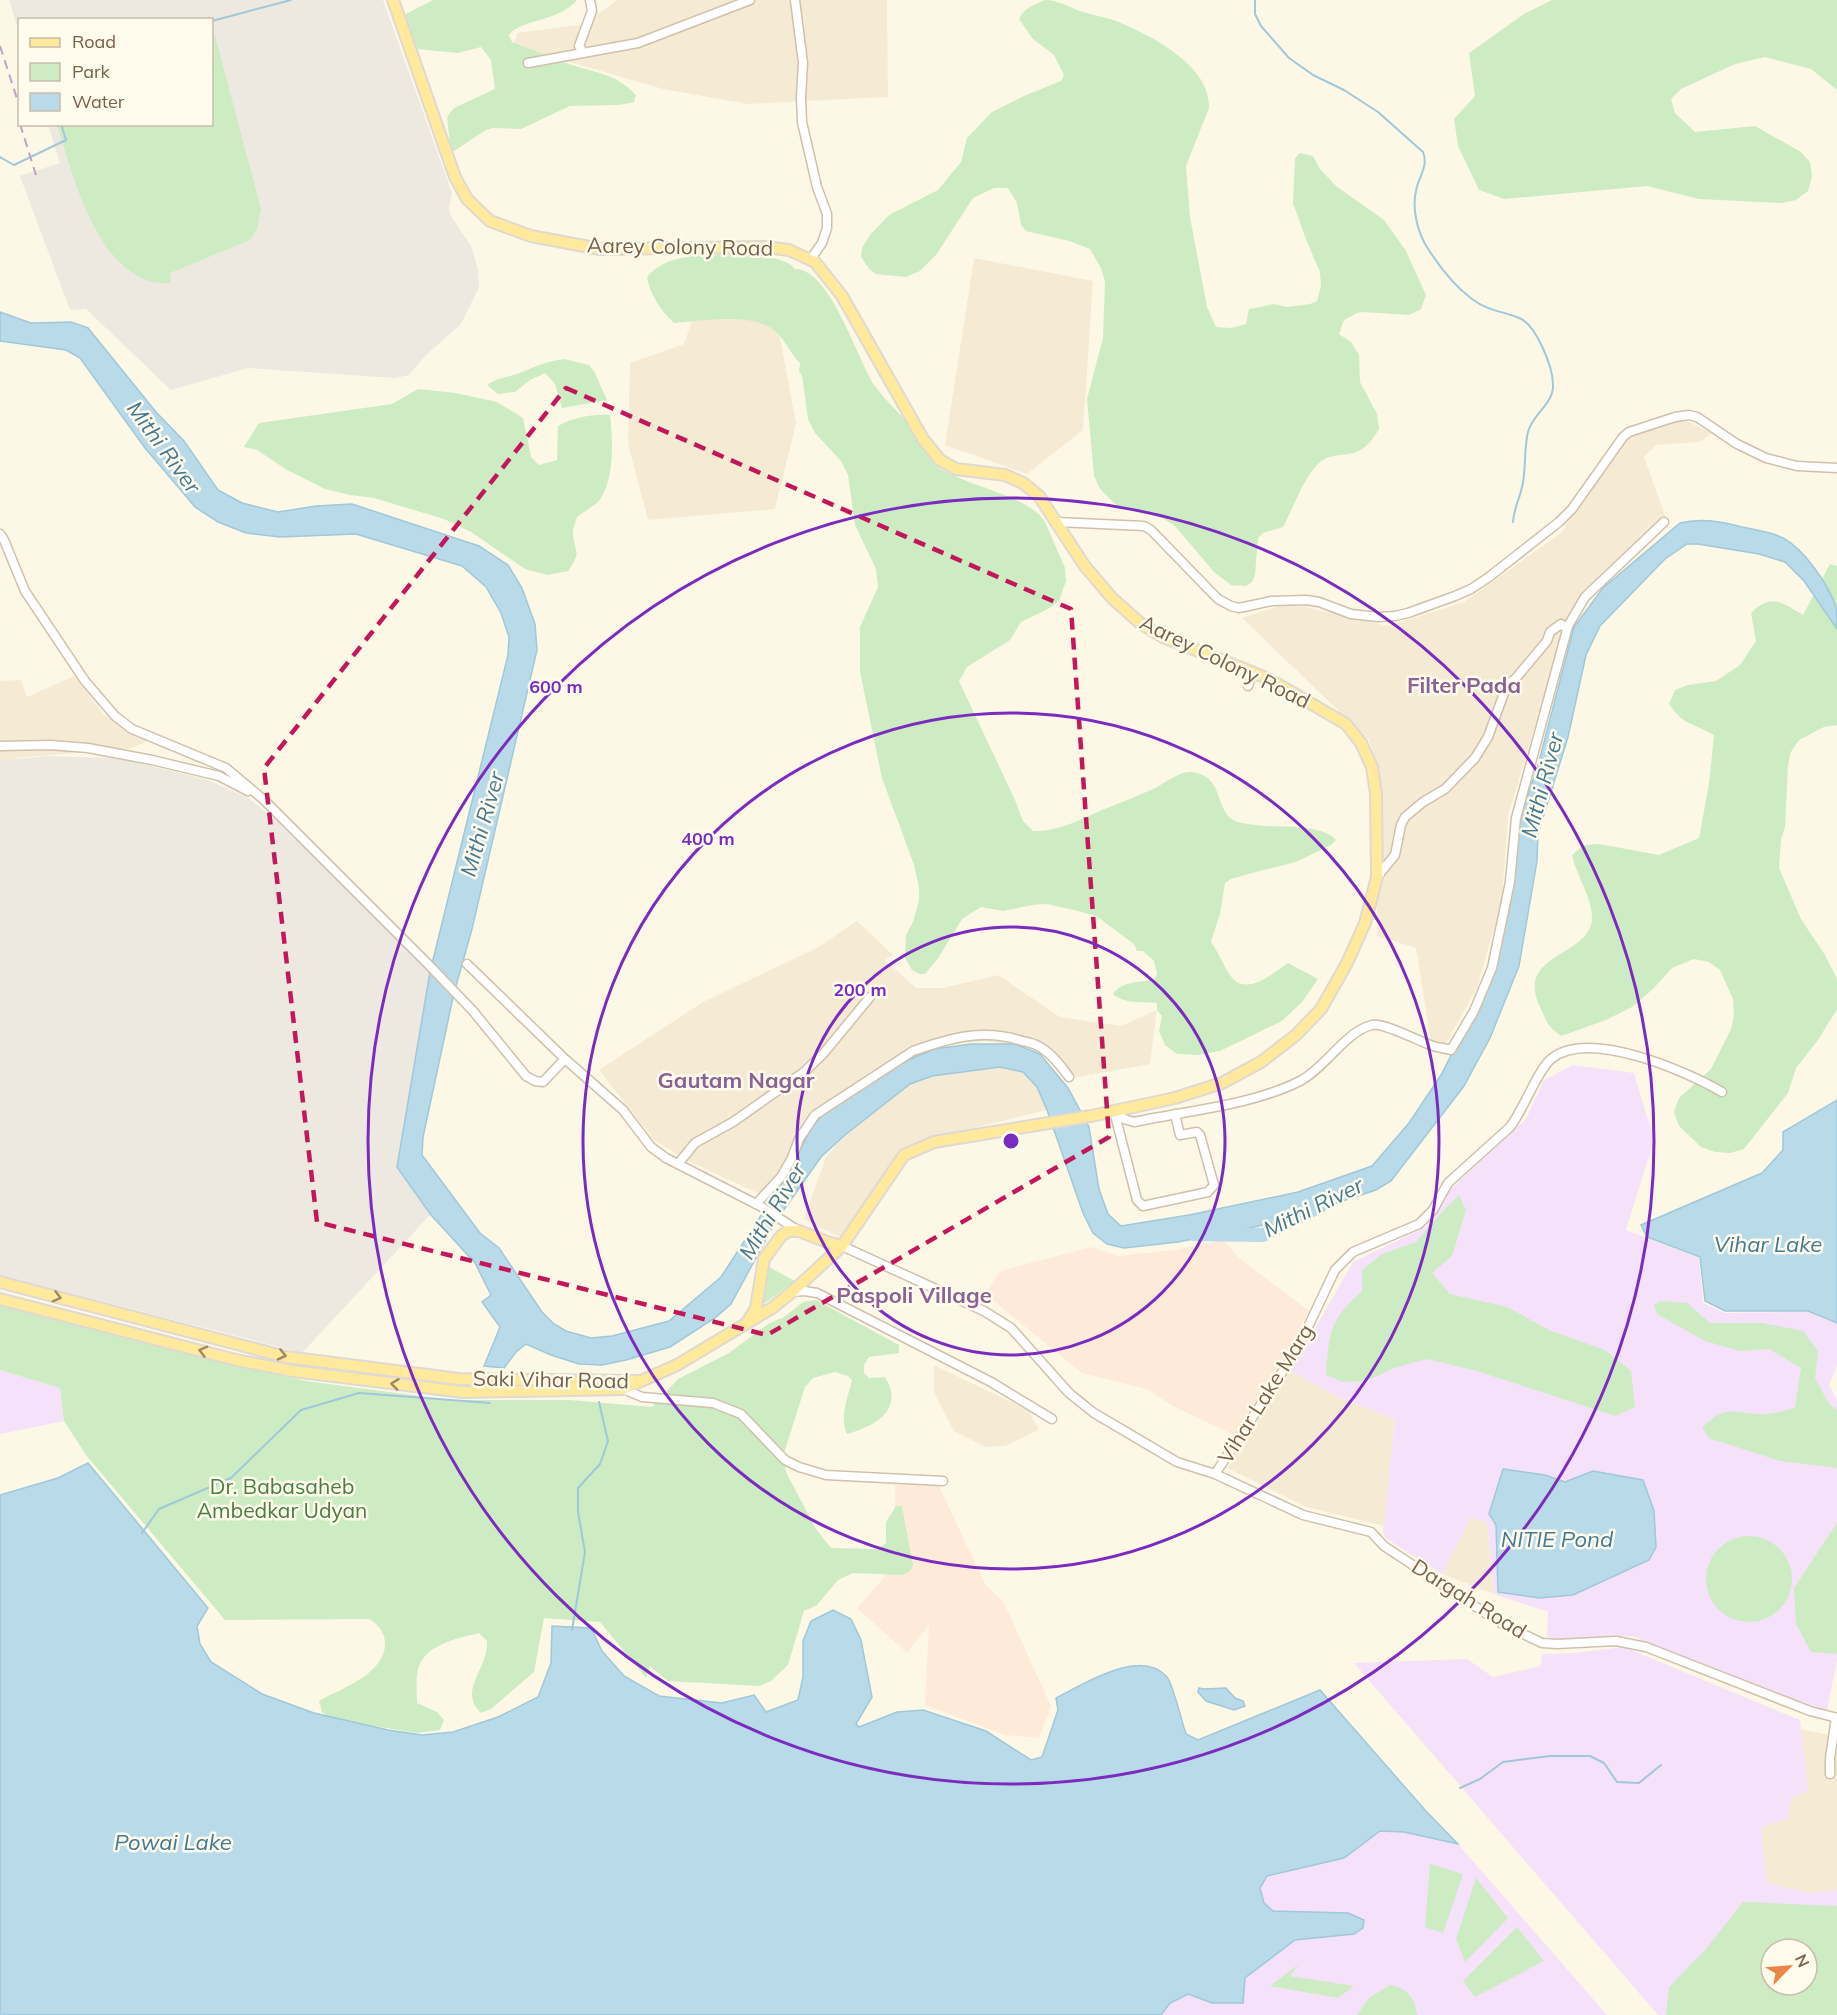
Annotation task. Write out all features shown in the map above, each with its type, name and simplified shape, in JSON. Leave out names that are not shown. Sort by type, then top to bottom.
[{"type":"main road","name":"Aarey Colony Road","points":[[393,0],[455,177],[467,199],[490,221],[531,236],[600,249],[765,247],[789,250],[815,262],[842,296],[923,439],[940,460],[956,469],[1005,475],[1023,483],[1039,496],[1084,565],[1112,598],[1140,623],[1164,636],[1269,679],[1346,724],[1361,743],[1372,767],[1376,794],[1377,877],[1365,923],[1347,963],[1321,1009],[1296,1035],[1261,1062],[1222,1083],[1175,1098],[1091,1116],[934,1142],[904,1155],[842,1246],[792,1292],[746,1325],[677,1365],[640,1381]]},
{"type":"main road","points":[[746,1325],[756,1308],[764,1259],[781,1236],[788,1231],[799,1231],[842,1246]]},
{"type":"main road","name":"Saki Vihar Road","points":[[0,1282],[286,1357],[459,1379],[622,1384]]},
{"type":"main road","points":[[28,1306],[33,1290]]},
{"type":"main road","name":"Saki Vihar Road","points":[[0,1299],[236,1360],[294,1371],[463,1392],[494,1392],[640,1381]]},
{"type":"main road","points":[[436,1389],[438,1376]]},
{"type":"main road","points":[[494,1392],[495,1379]]},
{"type":"street","points":[[583,52],[579,46],[592,12],[590,0]]},
{"type":"street","points":[[528,63],[638,43],[750,0]]},
{"type":"street","points":[[795,0],[804,63],[801,97],[802,122],[817,187],[827,214],[827,228],[822,243],[810,260]]},
{"type":"street","points":[[1057,522],[1144,526],[1151,530],[1218,599],[1231,606],[1239,608],[1291,599],[1319,602],[1351,614],[1395,616],[1472,589],[1547,533],[1572,509],[1623,437],[1629,432],[1675,417],[1689,415],[1697,417],[1737,444],[1766,458],[1797,466],[1837,468]]},
{"type":"street","points":[[1114,1111],[1134,1122],[1270,1093],[1299,1082],[1316,1072],[1346,1041],[1372,1025],[1378,1025],[1451,1050],[1474,1011],[1492,968],[1510,882],[1516,818],[1568,629],[1585,597],[1664,522]]},
{"type":"street","points":[[0,534],[25,591],[85,681],[115,716],[132,729],[225,768],[264,800],[473,1011],[526,1076],[543,1082],[561,1063]]},
{"type":"street","points":[[1377,877],[1395,855],[1401,825],[1405,817],[1423,802],[1445,789],[1469,765],[1488,737],[1507,685],[1516,678],[1546,641],[1550,632],[1561,624],[1568,629]]},
{"type":"street","points":[[1248,686],[1253,672]]},
{"type":"street","points":[[0,746],[50,745],[88,748],[152,760],[219,776],[264,800]]},
{"type":"street","points":[[467,964],[565,1059],[623,1110],[651,1147],[666,1158],[789,1222],[799,1231]]},
{"type":"street","points":[[678,1164],[695,1143],[733,1122],[804,1072],[830,1046],[870,997]]},
{"type":"street","points":[[758,1205],[781,1177],[805,1128],[815,1115],[913,1051],[932,1044],[985,1033],[1003,1035],[1040,1047],[1058,1063],[1069,1077]]},
{"type":"street","name":"Vihar Lake Marg","points":[[1215,1474],[1298,1350],[1335,1270],[1353,1252],[1419,1224],[1428,1216],[1448,1183],[1518,1117],[1542,1071],[1551,1059],[1565,1052],[1585,1047],[1624,1052],[1696,1077],[1722,1092]]},
{"type":"street","points":[[1114,1111],[1137,1200],[1143,1206],[1208,1192],[1214,1185],[1200,1135],[1194,1132],[1180,1135],[1175,1114]]},
{"type":"street","points":[[842,1246],[984,1311],[1011,1328],[1069,1393],[1094,1413],[1177,1462],[1215,1474]]},
{"type":"street","points":[[792,1292],[817,1293],[991,1382],[1052,1419]]},
{"type":"street","points":[[622,1384],[642,1396],[713,1403],[741,1414],[785,1460],[799,1467],[826,1475],[943,1481]]},
{"type":"street","name":"Dargah Road","points":[[1215,1474],[1303,1515],[1371,1532],[1384,1546],[1502,1624],[1542,1643],[1616,1641],[1646,1647],[1810,1711],[1837,1718]]},
{"type":"street","points":[[1830,1774],[1830,1758],[1837,1718]]},
{"type":"highlighted area","points":[[566,388],[1071,609],[1109,1137],[767,1335],[317,1222],[264,768]]},
{"type":"shaded area","points":[[9,0],[383,0],[452,193],[449,209],[451,216],[471,246],[478,269],[479,287],[461,324],[425,356],[409,375],[395,378],[248,368],[171,390],[86,309],[70,310],[20,176],[60,163],[48,126],[213,126],[213,18],[18,18],[18,29]]},
{"type":"shaded area","points":[[617,0],[887,0],[888,97],[748,104],[663,89],[514,46],[517,33],[585,24]]},
{"type":"shaded area","points":[[974,258],[1093,281],[1083,430],[1027,474],[945,445]]},
{"type":"shaded area","points":[[772,296],[796,423],[775,509],[648,520],[628,444],[630,363],[684,344],[698,304]]},
{"type":"shaded area","points":[[1682,419],[1712,433],[1699,442],[1656,445],[1644,457],[1666,518],[1603,573],[1566,622],[1508,816],[1502,900],[1477,988],[1444,1047],[1431,1042],[1416,948],[1377,936],[1377,764],[1369,740],[1242,618],[1288,603],[1388,626],[1464,602],[1561,533],[1622,438]]},
{"type":"shaded area","points":[[74,676],[105,716],[150,740],[130,749],[26,757],[0,762],[0,681],[21,680],[27,697]]},
{"type":"shaded area","points":[[45,756],[117,758],[205,779],[247,797],[277,821],[430,972],[397,1166],[430,1215],[302,1353],[0,1275],[0,761]]},
{"type":"shaded area","points":[[857,921],[893,955],[885,960],[916,988],[943,988],[998,975],[1060,1017],[1121,1026],[1157,1010],[1150,1064],[1068,1079],[1037,1049],[985,1041],[941,1045],[919,1056],[812,1123],[797,1155],[766,1197],[688,1161],[654,1140],[599,1070],[703,1002],[817,948]]},
{"type":"shaded area","points":[[1573,1065],[1634,1073],[1654,1140],[1626,1230],[1699,1258],[1703,1303],[1725,1313],[1808,1312],[1837,1324],[1837,1365],[1829,1385],[1837,1401],[1837,1660],[1827,1711],[1729,1676],[1633,1636],[1561,1640],[1547,1637],[1548,1612],[1494,1594],[1487,1523],[1471,1517],[1442,1574],[1385,1538],[1383,1532],[1395,1419],[1342,1399],[1291,1371],[1353,1262],[1428,1226],[1452,1188],[1526,1119],[1544,1080]]},
{"type":"shaded area","points":[[1000,1067],[1023,1072],[1037,1087],[1047,1110],[934,1138],[899,1151],[841,1238],[804,1219],[826,1157],[845,1135],[910,1084],[932,1076]]},
{"type":"shaded area","points":[[1223,1240],[1238,1257],[1309,1311],[1262,1399],[1236,1436],[1173,1406],[1146,1389],[1082,1373],[985,1294],[1000,1271],[1092,1247],[1117,1256],[1174,1250]]},
{"type":"shaded area","points":[[934,1365],[1028,1410],[1039,1430],[1005,1446],[985,1447],[954,1431],[934,1393]]},
{"type":"shaded area","points":[[0,1370],[60,1388],[64,1421],[0,1434]]},
{"type":"shaded area","points":[[1291,1371],[1342,1399],[1395,1419],[1384,1526],[1306,1507],[1227,1468]]},
{"type":"shaded area","points":[[895,1485],[939,1486],[985,1584],[1004,1603],[1051,1706],[1039,1738],[1005,1735],[925,1705],[929,1625],[907,1653],[857,1608],[896,1564]]},
{"type":"shaded area","points":[[1471,1517],[1487,1523],[1494,1594],[1442,1574]]},
{"type":"shaded area","points":[[1624,1647],[1800,1720],[1808,1791],[1792,1797],[1787,1819],[1761,1827],[1767,1883],[1809,1893],[1837,1890],[1837,1981],[1824,2015],[1658,2015],[1354,1663],[1467,1659],[1493,1677],[1541,1666],[1542,1654]]},
{"type":"shaded area","points":[[1837,1724],[1837,1897],[1767,1889],[1760,1825],[1786,1797],[1797,1796],[1801,1729],[1829,1735],[1828,1725]]},
{"type":"shaded area","points":[[1380,1831],[1404,1832],[1458,1844],[1607,2015],[1161,2015],[1170,2003],[1188,1994],[1212,2003],[1295,1940],[1354,1934],[1348,1913],[1273,1911],[1264,1903],[1260,1888],[1267,1876],[1344,1858]]},
{"type":"green space","points":[[433,0],[577,0],[550,17],[514,30],[509,35],[512,42],[613,78],[636,95],[634,102],[619,105],[570,106],[521,129],[486,130],[451,153],[447,117],[454,108],[495,89],[491,60],[481,47],[458,53],[417,49],[404,15]]},
{"type":"green space","points":[[1045,0],[1059,2],[1080,11],[1116,21],[1145,34],[1176,54],[1200,78],[1207,92],[1209,108],[1186,166],[1190,217],[1207,307],[1216,327],[1231,328],[1246,324],[1249,309],[1274,304],[1287,307],[1317,301],[1321,286],[1320,272],[1293,203],[1295,158],[1300,153],[1313,156],[1320,169],[1336,186],[1384,220],[1406,251],[1426,295],[1421,309],[1409,315],[1364,312],[1344,320],[1339,334],[1351,342],[1359,355],[1360,382],[1377,414],[1379,429],[1363,449],[1333,456],[1317,465],[1303,486],[1283,527],[1263,533],[1258,538],[1255,575],[1252,582],[1246,586],[1231,585],[1214,572],[1175,526],[1156,514],[1118,507],[1100,489],[1094,476],[1087,399],[1103,338],[1105,282],[1101,268],[1090,249],[1069,241],[1026,231],[1021,225],[1017,203],[1008,188],[994,188],[973,198],[936,255],[920,271],[906,277],[876,274],[870,270],[861,257],[862,248],[870,235],[889,215],[938,190],[961,162],[967,138],[992,112],[1061,81],[1064,75],[1054,55],[1033,39],[1019,19],[1027,9]]},
{"type":"green space","points":[[1552,0],[1837,0],[1837,90],[1811,69],[1765,57],[1735,64],[1681,89],[1671,99],[1675,113],[1695,132],[1755,126],[1801,152],[1810,162],[1812,177],[1808,191],[1796,200],[1782,203],[1699,199],[1647,186],[1504,199],[1479,190],[1458,146],[1454,119],[1475,96],[1469,53],[1524,14]]},
{"type":"green space","points":[[213,36],[215,36],[261,209],[257,229],[250,240],[170,273],[171,283],[152,282],[132,272],[115,257],[101,238],[89,216],[70,168],[57,126],[213,126]]},
{"type":"green space","points":[[726,254],[773,258],[808,273],[831,299],[875,386],[912,429],[937,466],[964,480],[1017,500],[1038,514],[1045,522],[1065,568],[1066,581],[1059,601],[1021,622],[1010,640],[967,667],[959,681],[1023,821],[1033,831],[1043,831],[1071,824],[1147,792],[1186,772],[1191,772],[1208,778],[1225,812],[1233,820],[1256,825],[1310,829],[1320,831],[1336,840],[1331,845],[1296,862],[1231,879],[1225,883],[1220,914],[1211,942],[1230,975],[1243,984],[1251,984],[1267,977],[1288,963],[1318,979],[1302,1002],[1282,1021],[1220,1051],[1199,1055],[1177,1054],[1165,1045],[1159,1031],[1162,1016],[1157,1010],[1157,1003],[1128,1001],[1113,994],[1126,984],[1154,980],[1157,974],[1154,961],[1143,951],[1137,951],[1134,944],[1096,916],[1047,904],[1003,911],[981,907],[962,919],[939,957],[925,974],[912,970],[905,958],[906,935],[913,922],[919,901],[919,887],[914,865],[882,778],[860,672],[860,627],[878,587],[876,569],[855,525],[848,475],[841,461],[815,433],[808,419],[802,375],[799,372],[800,363],[776,332],[761,323],[737,319],[674,323],[657,302],[648,284],[647,277],[654,270],[673,260]]},
{"type":"green space","points":[[564,359],[589,365],[607,400],[562,408],[555,384],[545,373],[530,380],[515,392],[498,394],[487,385],[545,363]]},
{"type":"green space","points":[[418,389],[456,393],[497,402],[523,418],[531,457],[539,465],[557,460],[558,426],[583,417],[610,415],[612,448],[607,485],[597,503],[577,517],[573,532],[576,555],[568,571],[547,575],[525,569],[471,532],[444,519],[374,498],[325,489],[287,470],[257,450],[244,447],[259,423],[392,404]]},
{"type":"green space","points":[[1830,564],[1837,566],[1837,725],[1824,727],[1799,740],[1791,752],[1779,868],[1801,919],[1825,955],[1837,979],[1837,1009],[1818,1040],[1796,1068],[1788,1093],[1744,1149],[1730,1153],[1715,1152],[1701,1147],[1679,1126],[1674,1112],[1679,1098],[1711,1069],[1731,1029],[1734,1016],[1733,999],[1720,970],[1709,962],[1694,959],[1672,968],[1632,1007],[1606,1020],[1561,1036],[1550,1026],[1540,1007],[1535,990],[1536,977],[1543,967],[1585,936],[1591,925],[1589,900],[1572,855],[1584,845],[1599,844],[1659,855],[1699,838],[1709,784],[1714,735],[1680,717],[1669,704],[1675,690],[1688,685],[1716,681],[1740,665],[1756,641],[1751,613],[1758,607],[1771,601],[1783,603],[1803,615]]},
{"type":"green space","points":[[1459,1195],[1466,1210],[1452,1256],[1432,1273],[1450,1294],[1507,1307],[1551,1331],[1605,1350],[1631,1371],[1635,1407],[1615,1416],[1477,1371],[1427,1359],[1394,1368],[1366,1381],[1343,1382],[1326,1375],[1328,1349],[1333,1328],[1343,1311],[1362,1291],[1362,1270],[1382,1254],[1416,1242]]},
{"type":"green space","points":[[767,1266],[795,1281],[761,1306]]},
{"type":"green space","name":"Dr. Babasaheb Ambedkar Udyan","points":[[0,1295],[215,1360],[306,1381],[450,1400],[570,1400],[652,1407],[678,1379],[729,1353],[803,1302],[816,1300],[899,1345],[899,1353],[869,1357],[864,1365],[864,1373],[869,1378],[885,1377],[891,1399],[884,1415],[877,1421],[847,1434],[844,1414],[852,1380],[848,1376],[835,1372],[813,1378],[805,1387],[784,1453],[786,1472],[816,1529],[831,1548],[878,1549],[886,1543],[886,1522],[896,1506],[902,1506],[913,1566],[910,1571],[902,1575],[853,1573],[838,1580],[817,1605],[804,1611],[788,1665],[771,1681],[760,1686],[668,1681],[650,1666],[646,1678],[600,1622],[544,1618],[534,1672],[491,1709],[481,1713],[474,1704],[472,1696],[486,1651],[487,1641],[479,1633],[440,1645],[425,1656],[420,1664],[417,1674],[417,1703],[437,1712],[444,1720],[440,1730],[417,1733],[331,1719],[322,1712],[319,1701],[351,1685],[371,1671],[379,1662],[384,1653],[385,1641],[380,1628],[369,1619],[225,1620],[86,1455],[64,1421],[60,1388],[0,1370]]},
{"type":"green space","points":[[1661,1301],[1687,1303],[1710,1323],[1762,1323],[1803,1331],[1818,1351],[1815,1378],[1829,1404],[1837,1410],[1837,1468],[1780,1461],[1709,1438],[1702,1428],[1726,1412],[1769,1414],[1795,1408],[1801,1368],[1769,1349],[1740,1351],[1705,1341],[1657,1314],[1654,1305]]},
{"type":"green space","points":[[1837,1523],[1837,1654],[1811,1652],[1796,1624],[1794,1588]]},
{"type":"green space","points":[[1749,1536],[1773,1543],[1785,1555],[1792,1579],[1785,1603],[1773,1615],[1749,1622],[1725,1615],[1713,1603],[1706,1579],[1713,1555],[1725,1543]]},
{"type":"green space","points":[[1430,1864],[1463,1874],[1443,1933],[1425,1927]]},
{"type":"green space","points":[[1476,1878],[1508,1918],[1465,1962],[1456,1939]]},
{"type":"green space","points":[[1743,1902],[1837,1906],[1837,2015],[1666,2015],[1669,1987],[1706,1949]]},
{"type":"green space","points":[[1517,1927],[1544,1961],[1475,1997],[1463,1981]]},
{"type":"green space","points":[[1299,1964],[1290,1976],[1354,1986],[1338,1998],[1270,1986]]},
{"type":"green space","points":[[1390,1985],[1410,1995],[1417,2015],[1357,2015],[1369,1998]]},
{"type":"water","points":[[0,312],[31,323],[71,322],[88,328],[156,412],[184,441],[218,490],[242,503],[278,512],[316,506],[352,504],[479,546],[508,565],[522,588],[535,624],[537,650],[472,929],[454,993],[423,1137],[422,1155],[480,1233],[499,1248],[542,1312],[554,1324],[566,1331],[591,1338],[612,1336],[669,1321],[721,1277],[791,1169],[810,1130],[821,1116],[846,1097],[904,1062],[934,1049],[971,1044],[1015,1044],[1040,1054],[1068,1088],[1089,1127],[1099,1189],[1108,1214],[1121,1226],[1189,1215],[1298,1192],[1372,1166],[1409,1123],[1441,1075],[1496,967],[1514,877],[1519,819],[1537,769],[1574,627],[1603,588],[1680,523],[1702,520],[1723,523],[1767,532],[1783,538],[1799,550],[1821,578],[1832,598],[1836,607],[1837,629],[1804,581],[1785,562],[1759,554],[1698,544],[1687,544],[1665,559],[1600,626],[1586,655],[1568,737],[1538,834],[1537,861],[1519,966],[1490,1038],[1464,1086],[1391,1181],[1376,1190],[1279,1222],[1178,1242],[1124,1248],[1107,1244],[1093,1233],[1083,1213],[1047,1110],[1037,1087],[1023,1072],[1000,1067],[932,1076],[910,1084],[821,1157],[776,1221],[731,1304],[715,1318],[670,1347],[602,1365],[579,1364],[526,1344],[516,1352],[504,1368],[484,1366],[500,1327],[482,1302],[491,1295],[475,1263],[431,1215],[397,1167],[430,972],[508,655],[509,637],[501,613],[486,587],[462,566],[356,534],[280,537],[246,533],[218,522],[195,507],[145,448],[80,358],[66,350],[0,341]]},
{"type":"water","name":"Vihar Lake","points":[[1837,1100],[1837,1323],[1808,1311],[1725,1311],[1705,1301],[1700,1257],[1647,1237],[1641,1225],[1762,1173],[1783,1150],[1783,1132]]},
{"type":"water","name":"Powai Lake","points":[[88,1463],[208,1608],[197,1626],[200,1644],[211,1662],[262,1694],[314,1713],[388,1730],[422,1735],[453,1732],[498,1717],[538,1697],[551,1663],[552,1626],[591,1628],[602,1651],[624,1676],[659,1696],[722,1703],[754,1695],[766,1712],[798,1700],[803,1677],[803,1641],[811,1621],[833,1610],[851,1619],[861,1640],[872,1697],[856,1724],[859,1727],[897,1712],[923,1710],[986,1731],[1031,1760],[1042,1757],[1058,1710],[1056,1698],[1096,1677],[1127,1667],[1142,1666],[1156,1669],[1167,1677],[1175,1695],[1186,1734],[1198,1740],[1320,1690],[1425,1810],[1458,1844],[1404,1832],[1380,1831],[1344,1858],[1267,1876],[1260,1888],[1264,1903],[1273,1911],[1348,1913],[1364,1920],[1363,1928],[1354,1934],[1295,1940],[1245,1978],[1243,2003],[1212,2003],[1188,1994],[1170,2003],[1161,2015],[0,2015],[0,1495],[58,1478]]},
{"type":"water","name":"NITIE Pond","points":[[1503,1469],[1545,1475],[1565,1482],[1593,1471],[1643,1480],[1654,1511],[1656,1547],[1649,1560],[1573,1595],[1539,1598],[1498,1592],[1496,1525],[1489,1514]]},
{"type":"water","points":[[1199,1688],[1226,1688],[1235,1698],[1243,1701],[1245,1706],[1234,1710],[1206,1701],[1198,1692]]},
{"type":"waterway","points":[[213,21],[291,0]]},
{"type":"waterway","points":[[1255,0],[1255,14],[1261,26],[1289,58],[1313,75],[1344,90],[1378,112],[1423,152],[1425,162],[1417,186],[1415,211],[1425,244],[1446,274],[1472,299],[1525,322],[1537,337],[1547,357],[1552,377],[1552,391],[1550,398],[1528,432],[1523,482],[1513,522]]},
{"type":"waterway","points":[[0,157],[14,165],[66,140],[62,126]]},
{"type":"waterway","name":"Mithi River","points":[[1194,1234],[1263,1235],[1320,1206]]},
{"type":"waterway","points":[[142,1533],[159,1509],[231,1478],[301,1410],[359,1393],[490,1403]]},
{"type":"waterway","points":[[572,1630],[585,1552],[578,1512],[578,1488],[600,1464],[608,1441],[599,1402]]},
{"type":"waterway","points":[[1460,1788],[1480,1779],[1503,1762],[1550,1756],[1590,1756],[1604,1763],[1617,1782],[1639,1783],[1661,1765]]},
{"type":"railway","points":[[0,46],[18,102]]},
{"type":"railway","points":[[21,126],[36,175]]},
{"type":"district","name":"Filter Pada","points":[[1464,685]]},
{"type":"district","name":"Gautam Nagar","points":[[736,1080]]},
{"type":"district","name":"Paspoli Village","points":[[914,1295]]}]
